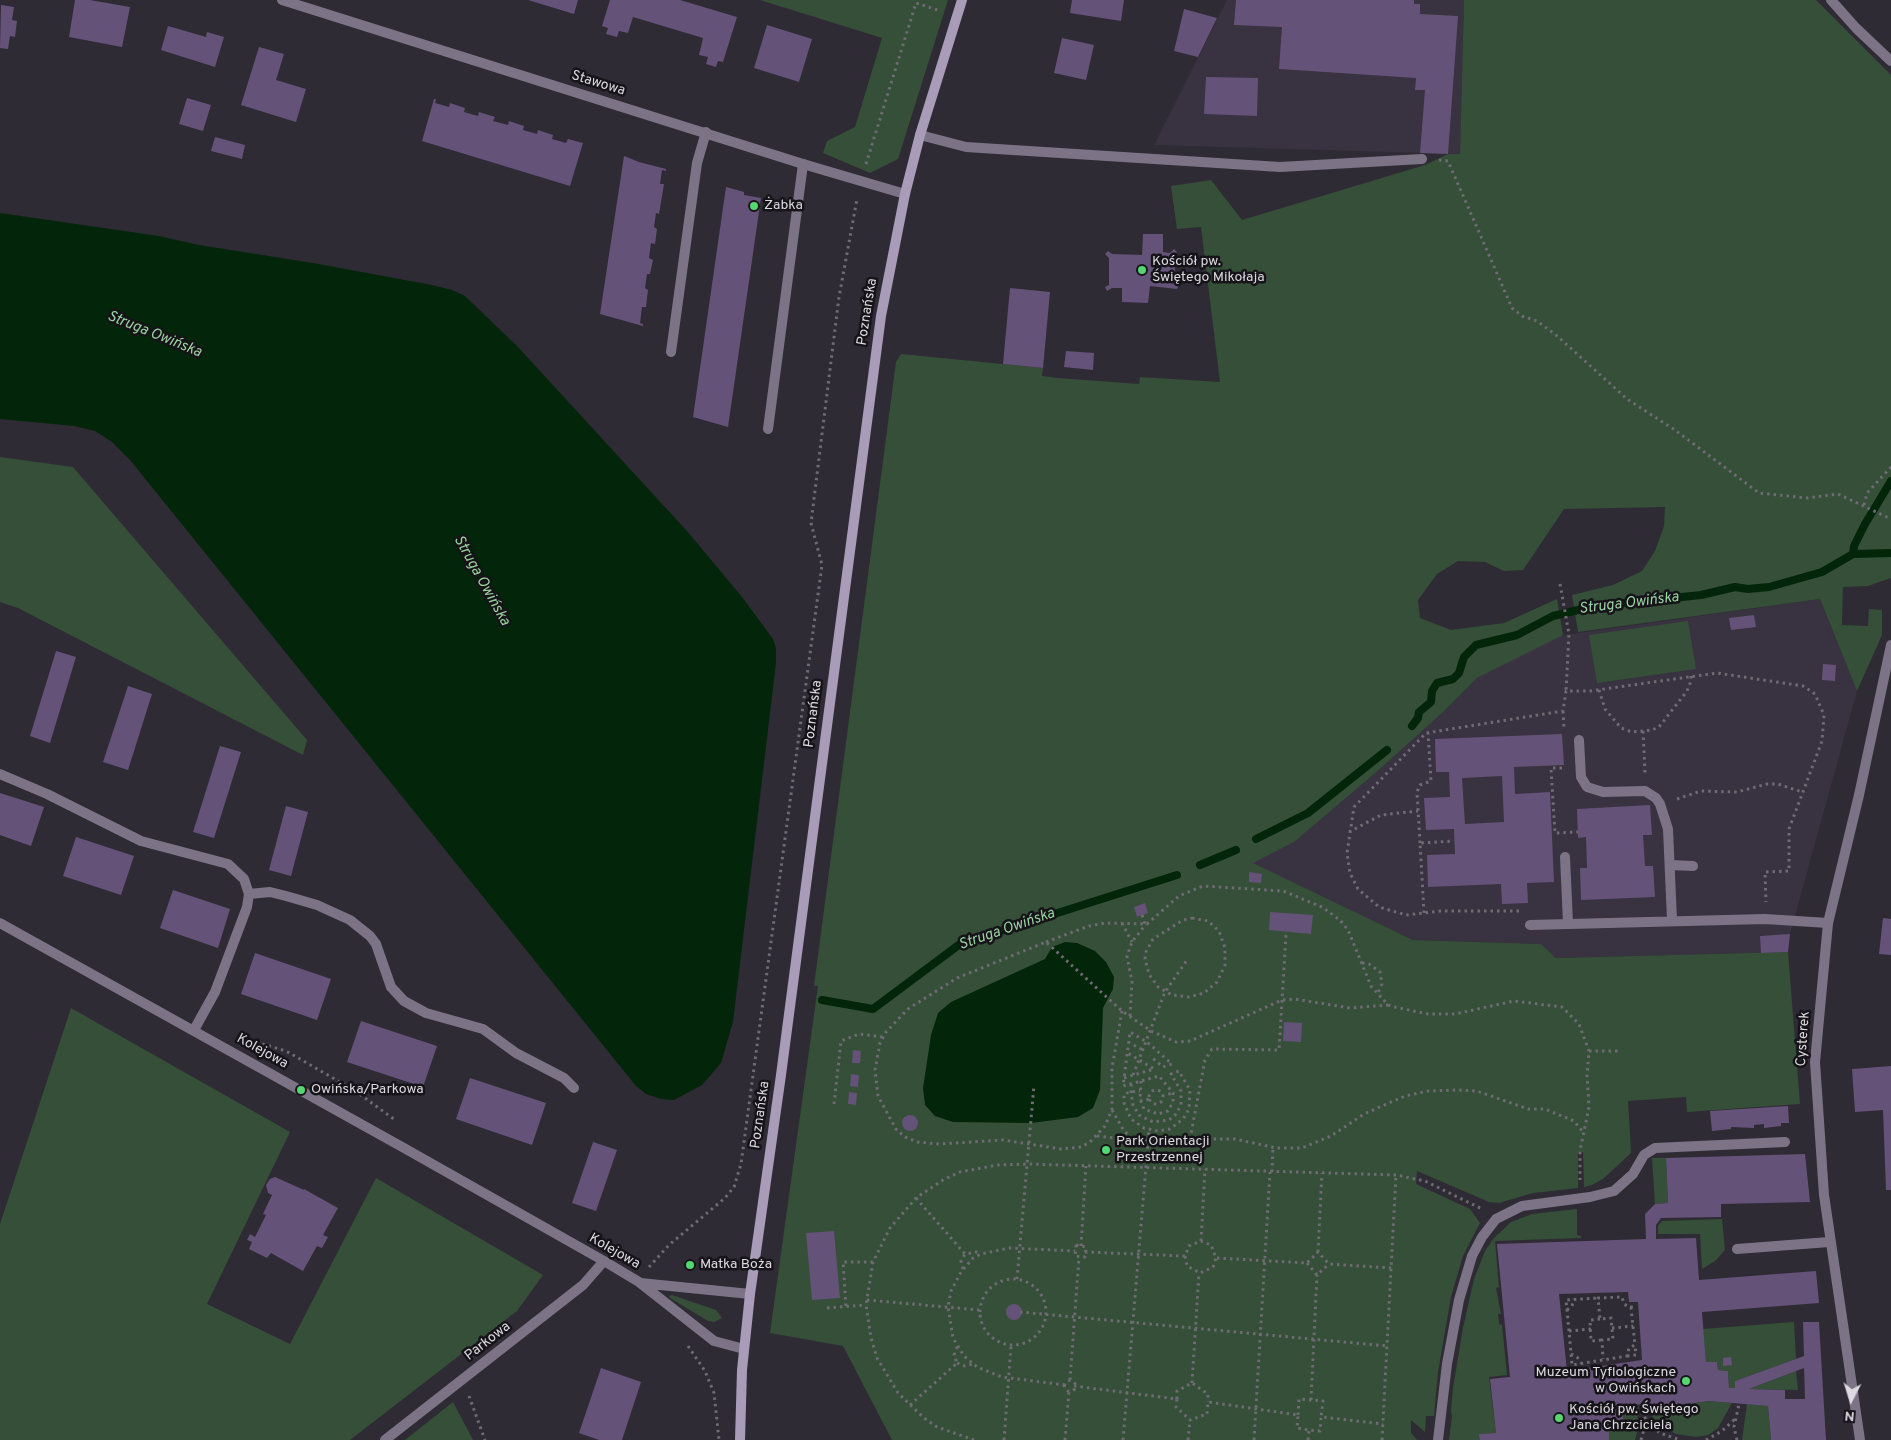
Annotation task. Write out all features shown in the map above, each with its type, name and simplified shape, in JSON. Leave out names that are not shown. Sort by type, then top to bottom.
[{"type":"main road","name":"Poznańska","points":[[740,1440],[744,1349],[750,1294],[781,1075],[880,316],[905,194],[920,135],[962,0]]},
{"type":"street","name":"Stawowa","points":[[282,0],[803,164],[905,194]]},
{"type":"street","points":[[1832,0],[1856,28],[1891,61]]},
{"type":"street","points":[[671,352],[697,163],[706,132]]},
{"type":"street","points":[[920,135],[966,147],[1280,167],[1422,159]]},
{"type":"street","points":[[768,429],[803,164]]},
{"type":"street","name":"Cysterek","points":[[1860,1440],[1829,1242],[1815,1078],[1828,923],[1859,795],[1891,645]]},
{"type":"street","points":[[1578,740],[1581,777],[1587,787],[1603,792],[1646,790],[1656,798],[1662,809],[1668,829],[1672,920]]},
{"type":"street","points":[[0,774],[47,794],[141,841],[228,864],[244,879],[249,894],[246,907],[215,992],[194,1030]]},
{"type":"street","points":[[1565,857],[1568,923]]},
{"type":"street","points":[[1670,865],[1693,866]]},
{"type":"street","points":[[249,894],[270,892],[286,896],[317,905],[350,920],[370,936],[376,944],[391,987],[404,1002],[426,1013],[483,1030],[516,1053],[564,1078],[574,1088]]},
{"type":"street","points":[[1530,925],[1765,919],[1828,923]]},
{"type":"street","name":"Kolejowa","points":[[0,923],[604,1261],[639,1282],[714,1341],[744,1349]]},
{"type":"street","points":[[1438,1440],[1447,1364],[1459,1300],[1475,1251],[1496,1219],[1522,1206],[1607,1194],[1621,1186],[1633,1174],[1644,1155],[1655,1148],[1785,1142]]},
{"type":"street","points":[[1738,1249],[1829,1242]]},
{"type":"street","name":"Parkowa","points":[[385,1440],[583,1285],[604,1261]]},
{"type":"street","name":"Kolejowa","points":[[639,1282],[750,1294]]},
{"type":"path","points":[[639,1282],[669,1245],[725,1198],[734,1187],[741,1164],[822,566],[810,523],[839,297],[860,180],[916,3],[943,11]]},
{"type":"path","points":[[1422,159],[1448,161],[1512,308],[1522,316],[1537,321],[1556,335],[1627,399],[1676,430],[1759,493],[1807,498],[1838,494],[1891,519]]},
{"type":"path","points":[[1866,506],[1867,493],[1891,467]]},
{"type":"path","points":[[1560,584],[1568,627],[1566,691]]},
{"type":"path","points":[[1599,690],[1605,708],[1621,728],[1629,732],[1643,731],[1658,727],[1687,691],[1691,682],[1691,676]]},
{"type":"path","points":[[1643,731],[1646,790]]},
{"type":"path","points":[[1424,913],[1418,788],[1423,783],[1431,781],[1428,733]]},
{"type":"path","points":[[1566,764],[1566,768],[1551,768],[1554,833],[1578,832]]},
{"type":"path","points":[[1662,809],[1685,795],[1701,790],[1737,792],[1772,784],[1802,792]]},
{"type":"path","points":[[1350,832],[1381,815],[1418,811]]},
{"type":"path","points":[[1420,843],[1454,841]]},
{"type":"path","points":[[1255,883],[1255,888]]},
{"type":"path","points":[[1130,1016],[1132,982],[1126,956],[1132,942],[1146,924],[1179,896],[1203,886],[1282,891],[1322,907],[1348,930],[1370,986],[1388,1005]]},
{"type":"path","points":[[1142,915],[1146,924]]},
{"type":"path","points":[[1200,918],[1208,921],[1219,931],[1223,939],[1226,957],[1222,975],[1212,988],[1197,996],[1179,997],[1165,992],[1153,981],[1146,967],[1145,959],[1149,945],[1154,939],[1183,920],[1200,918]]},
{"type":"path","points":[[1122,1011],[1112,1068],[1112,1110],[1105,1126],[1097,1136],[1081,1147],[1070,1149],[1003,1140],[928,1144],[905,1136],[896,1129],[883,1107],[875,1083],[876,1057],[883,1037],[908,1009],[941,987],[1046,942],[1089,926],[1105,923],[1146,924]]},
{"type":"path","points":[[1122,923],[1132,942]]},
{"type":"path","points":[[1190,1139],[1208,1053],[1212,1048],[1279,1050],[1286,935]]},
{"type":"path","points":[[1046,942],[1122,1011],[1151,1030],[1176,1042],[1184,1042],[1282,1000],[1295,999],[1350,1008],[1388,1005],[1428,1014],[1460,1011],[1510,1002],[1543,1002],[1562,1007],[1583,1030],[1589,1051],[1587,1075],[1589,1107],[1580,1151],[1581,1198]]},
{"type":"path","points":[[1133,1075],[1165,992],[1188,960]]},
{"type":"path","points":[[1362,963],[1373,966],[1381,976],[1382,988],[1377,995]]},
{"type":"path","points":[[1141,1081],[1140,1101],[1148,1112],[1163,1113],[1171,1107],[1173,1093],[1159,1076],[1141,1081],[1124,1086],[1126,1052],[1130,1032],[1146,1042],[1172,1064],[1163,1067],[1150,1056]]},
{"type":"path","points":[[834,1104],[842,1039],[859,1034],[883,1037]]},
{"type":"path","points":[[248,1040],[286,1051],[354,1090],[398,1122]]},
{"type":"path","points":[[1128,1042],[1143,1050]]},
{"type":"path","points":[[1589,1051],[1620,1051]]},
{"type":"path","points":[[1124,1078],[1154,1069],[1126,1052]]},
{"type":"path","points":[[1131,1084],[1132,1092],[1133,1105],[1138,1115],[1148,1121],[1169,1120],[1176,1114],[1181,1105],[1181,1091],[1171,1074],[1179,1071],[1189,1088],[1188,1109],[1183,1119],[1170,1129],[1150,1130],[1139,1126],[1128,1114],[1124,1094],[1132,1092],[1140,1091]]},
{"type":"path","points":[[1168,1085],[1175,1080]]},
{"type":"path","points":[[1017,1279],[1034,1085]]},
{"type":"path","points":[[1181,1091],[1189,1088]]},
{"type":"path","points":[[1162,1096],[1162,1103],[1154,1104],[1150,1099],[1150,1093],[1153,1090],[1162,1096],[1173,1093]]},
{"type":"path","points":[[1097,1136],[1147,1141],[1235,1139],[1273,1147],[1308,1146],[1364,1114],[1392,1101],[1428,1091],[1458,1090],[1477,1090],[1528,1109],[1545,1109],[1574,1121],[1584,1132]]},
{"type":"path","points":[[1140,1101],[1150,1099]]},
{"type":"path","points":[[1112,1110],[1124,1131],[1133,1139]]},
{"type":"path","points":[[1124,1440],[1147,1141],[1150,1130]]},
{"type":"path","points":[[1254,1440],[1273,1147]]},
{"type":"path","points":[[974,1440],[937,1426],[910,1405],[887,1377],[877,1358],[871,1338],[866,1305],[874,1262],[890,1228],[916,1198],[943,1180],[960,1172],[998,1165],[1028,1164],[1396,1175],[1433,1184],[1475,1205],[1496,1219]]},
{"type":"path","points":[[1081,1246],[1086,1166]]},
{"type":"path","points":[[1201,1241],[1205,1169]]},
{"type":"path","points":[[1307,1263],[1318,1252],[1322,1173]]},
{"type":"path","points":[[1382,1440],[1396,1175]]},
{"type":"path","points":[[916,1198],[965,1254]]},
{"type":"path","points":[[1201,1241],[1211,1245],[1216,1258],[1213,1267],[1205,1273],[1199,1273],[1187,1266],[1185,1256],[1189,1246],[1201,1241]]},
{"type":"path","points":[[1076,1245],[1086,1247],[1085,1257],[1075,1256],[1075,1250],[1076,1245]]},
{"type":"path","points":[[1065,1385],[1009,1378],[993,1374],[973,1364],[957,1347],[950,1328],[948,1307],[951,1291],[963,1269],[973,1258],[981,1254],[999,1249],[1020,1248],[1075,1250]]},
{"type":"path","points":[[963,1269],[961,1261],[965,1254],[976,1252],[981,1254]]},
{"type":"path","points":[[1085,1252],[1185,1256]]},
{"type":"path","points":[[1318,1252],[1329,1264],[1391,1268]]},
{"type":"path","points":[[1070,1380],[1079,1256]]},
{"type":"path","points":[[1216,1258],[1307,1263],[1317,1275],[1311,1400]]},
{"type":"path","points":[[846,1306],[843,1262],[874,1262]]},
{"type":"path","points":[[1317,1275],[1329,1264]]},
{"type":"path","points":[[1192,1383],[1199,1273]]},
{"type":"path","points":[[1017,1279],[1027,1282],[1039,1292],[1046,1305],[1046,1315],[1039,1334],[1022,1345],[1011,1346],[1001,1344],[984,1331],[979,1310],[982,1299],[988,1290],[1006,1280],[1017,1279]]},
{"type":"path","points":[[1631,1308],[1624,1304],[1622,1297],[1566,1300],[1572,1364],[1636,1355],[1631,1308],[1633,1302]]},
{"type":"path","points":[[1598,1298],[1600,1319]]},
{"type":"path","points":[[1567,1310],[1572,1306],[1574,1299]]},
{"type":"path","points":[[867,1300],[979,1310]]},
{"type":"path","points":[[827,1308],[866,1305]]},
{"type":"path","points":[[1020,1312],[1133,1324],[1387,1346]]},
{"type":"path","points":[[1611,1318],[1612,1328],[1613,1339],[1592,1341],[1590,1320],[1611,1318]]},
{"type":"path","points":[[1612,1328],[1633,1326]]},
{"type":"path","points":[[1569,1331],[1591,1329]]},
{"type":"path","points":[[1602,1340],[1604,1359]]},
{"type":"path","points":[[685,1343],[703,1367],[710,1382],[717,1407],[719,1440]]},
{"type":"path","points":[[1627,1356],[1629,1348],[1635,1345]]},
{"type":"path","points":[[1004,1440],[1011,1346]]},
{"type":"path","points":[[957,1347],[954,1355],[958,1363],[965,1366],[973,1364]]},
{"type":"path","points":[[1571,1354],[1578,1357],[1581,1363]]},
{"type":"path","points":[[910,1405],[958,1363]]},
{"type":"path","points":[[464,1378],[471,1405],[485,1440]]},
{"type":"path","points":[[1065,1380],[1075,1381],[1074,1392],[1064,1390],[1065,1385],[1065,1380]]},
{"type":"path","points":[[1190,1420],[1176,1407],[1177,1391],[1192,1383]]},
{"type":"path","points":[[1190,1420],[1207,1414],[1208,1402],[1208,1394],[1192,1383]]},
{"type":"path","points":[[1074,1386],[1177,1399]]},
{"type":"path","points":[[1065,1440],[1069,1391]]},
{"type":"path","points":[[1299,1399],[1323,1401],[1320,1431],[1297,1428],[1298,1415],[1299,1399]]},
{"type":"path","points":[[1208,1402],[1298,1415]]},
{"type":"path","points":[[1641,1440],[1646,1422],[1642,1404]]},
{"type":"path","points":[[1736,1440],[1735,1419],[1739,1404]]},
{"type":"path","points":[[1321,1417],[1383,1424]]},
{"type":"path","points":[[1706,1440],[1722,1431],[1735,1419]]},
{"type":"path","points":[[1188,1440],[1190,1420]]},
{"type":"path","points":[[1646,1422],[1660,1433],[1680,1440]]},
{"type":"path","points":[[1308,1440],[1309,1430]]},
{"type":"shaded area","points":[[760,0],[948,0],[898,159],[870,173],[823,153],[827,141],[855,127],[882,38]]},
{"type":"shaded area","points":[[1227,0],[1464,0],[1460,154],[1154,145]]},
{"type":"shaded area","points":[[1464,0],[1816,0],[1891,75],[1891,578],[1868,586],[1843,587],[1842,625],[1868,626],[1869,609],[1882,610],[1882,635],[1857,691],[1820,599],[1578,632],[1572,595],[1613,585],[1642,571],[1655,551],[1664,526],[1665,507],[1564,509],[1523,570],[1504,571],[1485,562],[1458,561],[1437,574],[1418,600],[1420,618],[1451,630],[1504,623],[1557,599],[1563,635],[1477,678],[1442,713],[1380,769],[1294,842],[1253,863],[1413,940],[1541,944],[1556,958],[1788,952],[1800,1104],[1687,1112],[1686,1097],[1628,1101],[1631,1153],[1603,1179],[1584,1187],[1583,1152],[1578,1152],[1578,1188],[1533,1193],[1499,1203],[1489,1202],[1417,1171],[1416,1184],[1470,1209],[1480,1223],[1463,1256],[1451,1297],[1438,1372],[1434,1416],[1426,1416],[1425,1432],[1411,1420],[1411,1433],[1417,1440],[892,1440],[843,1346],[770,1333],[818,986],[814,986],[896,362],[901,354],[1043,368],[1042,376],[1058,378],[1139,384],[1140,377],[1220,382],[1201,227],[1177,229],[1171,186],[1211,180],[1242,220],[1425,165],[1448,154],[1460,154]]},
{"type":"shaded area","points":[[0,457],[73,467],[307,740],[303,755],[18,608],[0,602]]},
{"type":"shaded area","points":[[1820,599],[1857,691],[1787,945],[1788,952],[1556,958],[1541,944],[1413,940],[1252,863],[1294,842],[1380,769],[1442,713],[1477,678],[1558,636]]},
{"type":"shaded area","points":[[1688,621],[1696,669],[1597,683],[1589,635]]},
{"type":"shaded area","points":[[71,1008],[290,1132],[207,1304],[290,1344],[376,1178],[543,1275],[517,1311],[350,1440],[0,1440],[0,1224]]},
{"type":"shaded area","points":[[1652,1158],[1666,1158],[1668,1203],[1655,1204]]},
{"type":"shaded area","points":[[1577,1209],[1577,1235],[1581,1236],[1581,1238],[1495,1241],[1499,1287],[1496,1288],[1501,1314],[1498,1314],[1499,1324],[1502,1325],[1507,1375],[1489,1377],[1496,1433],[1480,1434],[1480,1440],[1449,1440],[1453,1388],[1463,1328],[1474,1279],[1485,1251],[1494,1238],[1511,1222],[1532,1214]]},
{"type":"shaded area","points":[[1722,1219],[1725,1250],[1715,1261],[1702,1269],[1700,1234],[1658,1234],[1658,1226],[1662,1221]]},
{"type":"shaded area","points":[[672,1295],[716,1310],[722,1318],[714,1322],[708,1321],[670,1298],[669,1296]]},
{"type":"shaded area","points":[[1794,1322],[1796,1359],[1735,1381],[1735,1388],[1729,1388],[1728,1371],[1718,1370],[1717,1362],[1706,1362],[1703,1329]]},
{"type":"shaded area","points":[[1796,1371],[1798,1390],[1749,1389]]},
{"type":"shaded area","points":[[1709,1401],[1732,1403],[1718,1428],[1708,1435],[1696,1437],[1676,1434],[1663,1427],[1653,1418],[1650,1409]]},
{"type":"shaded area","points":[[453,1402],[473,1440],[405,1440]]},
{"type":"shaded area","points":[[1637,1404],[1638,1428],[1635,1440],[1609,1440],[1609,1426],[1624,1424],[1622,1407]]},
{"type":"shaded area","points":[[1747,1404],[1768,1406],[1771,1440],[1742,1440]]},
{"type":"water","points":[[0,213],[159,236],[199,245],[313,263],[432,285],[452,290],[465,296],[517,346],[687,531],[742,597],[773,639],[776,648],[776,663],[733,1022],[721,1063],[702,1085],[674,1100],[661,1099],[646,1094],[636,1086],[130,460],[112,442],[95,431],[74,426],[0,419]]},
{"type":"water","points":[[1065,942],[1077,943],[1095,951],[1106,962],[1114,977],[1113,989],[1103,1008],[1100,1090],[1093,1108],[1078,1117],[1031,1123],[953,1122],[935,1116],[925,1105],[923,1088],[931,1035],[938,1013],[951,1002],[1045,959],[1052,947]]},
{"type":"building","points":[[75,0],[90,0],[130,7],[122,47],[69,37]]},
{"type":"building","points":[[528,0],[578,0],[574,14]]},
{"type":"building","points":[[610,0],[680,0],[737,17],[723,62],[718,61],[716,67],[706,64],[708,57],[699,55],[703,38],[633,17],[628,33],[619,31],[617,37],[606,34],[608,28],[602,26]]},
{"type":"building","points":[[1072,0],[1124,0],[1121,21],[1070,13]]},
{"type":"building","points":[[1236,0],[1414,0],[1414,4],[1420,4],[1420,14],[1458,16],[1448,154],[1420,153],[1425,90],[1415,90],[1416,78],[1279,69],[1282,27],[1234,25]]},
{"type":"building","points":[[1,5],[14,7],[12,20],[17,21],[15,37],[10,36],[8,49],[0,48]]},
{"type":"building","points":[[1184,9],[1217,18],[1198,57],[1174,51]]},
{"type":"building","points":[[767,25],[812,39],[799,82],[754,68]]},
{"type":"building","points":[[168,26],[206,37],[207,32],[224,37],[215,67],[161,50]]},
{"type":"building","points":[[1062,38],[1094,45],[1086,80],[1054,73]]},
{"type":"building","points":[[259,47],[284,54],[276,80],[306,89],[296,122],[241,105]]},
{"type":"building","points":[[1206,77],[1258,78],[1257,116],[1204,114]]},
{"type":"building","points":[[187,98],[211,105],[203,131],[179,124]]},
{"type":"building","points":[[434,99],[436,99],[435,103],[449,107],[450,103],[465,108],[464,112],[478,116],[479,112],[495,117],[493,121],[508,125],[509,121],[524,126],[523,130],[537,134],[538,130],[553,135],[552,139],[566,143],[568,139],[583,143],[570,186],[422,141]]},
{"type":"building","points":[[215,137],[245,145],[242,159],[211,151]]},
{"type":"building","points":[[624,156],[666,169],[666,171],[662,170],[660,184],[664,184],[659,214],[656,213],[654,227],[657,229],[655,244],[651,243],[649,258],[653,260],[650,274],[647,274],[645,288],[648,290],[646,307],[642,307],[640,323],[643,326],[600,314]]},
{"type":"building","points":[[726,187],[744,192],[744,195],[761,198],[728,427],[693,417]]},
{"type":"building","name":"Kościół pw. Świętego Mikołaja","points":[[1143,234],[1163,234],[1163,252],[1170,253],[1174,249],[1177,252],[1174,257],[1176,283],[1179,285],[1177,289],[1150,286],[1148,303],[1122,302],[1122,288],[1112,288],[1107,291],[1105,287],[1109,285],[1109,258],[1105,254],[1108,251],[1112,254],[1142,255]]},
{"type":"building","points":[[1010,288],[1050,292],[1043,368],[1003,364]]},
{"type":"building","points":[[1066,351],[1094,353],[1093,370],[1064,367]]},
{"type":"building","points":[[1754,615],[1756,627],[1731,630],[1729,618]]},
{"type":"building","points":[[56,651],[76,657],[50,743],[30,736]]},
{"type":"building","points":[[1823,664],[1836,665],[1835,681],[1822,680]]},
{"type":"building","points":[[128,686],[152,694],[128,770],[103,762]]},
{"type":"building","points":[[1562,734],[1564,765],[1514,767],[1515,794],[1550,792],[1554,882],[1527,883],[1528,903],[1502,904],[1501,884],[1428,887],[1427,855],[1455,854],[1454,829],[1426,830],[1424,798],[1450,797],[1449,772],[1436,772],[1435,739]],"holes":[[[1502,776],[1504,822],[1465,824],[1462,778]]]},
{"type":"building","points":[[220,746],[241,752],[214,838],[193,832]]},
{"type":"building","points":[[0,793],[44,807],[31,846],[0,835]]},
{"type":"building","points":[[1650,805],[1652,835],[1643,835],[1645,866],[1653,866],[1655,897],[1581,900],[1580,868],[1587,868],[1586,837],[1578,838],[1577,809]]},
{"type":"building","points":[[286,806],[308,812],[291,876],[269,870]]},
{"type":"building","points":[[76,837],[134,856],[121,895],[63,876]]},
{"type":"building","points":[[1249,872],[1262,874],[1261,883],[1249,882]]},
{"type":"building","points":[[173,890],[230,909],[218,948],[160,928]]},
{"type":"building","points":[[1145,903],[1148,913],[1137,917],[1134,907]]},
{"type":"building","points":[[1270,912],[1313,915],[1311,934],[1269,930]]},
{"type":"building","points":[[1883,918],[1891,919],[1891,955],[1879,954]]},
{"type":"building","points":[[1790,934],[1788,952],[1761,953],[1760,936]]},
{"type":"building","points":[[255,953],[331,979],[317,1020],[241,994]]},
{"type":"building","points":[[361,1021],[437,1046],[423,1087],[347,1062]]},
{"type":"building","points":[[1284,1022],[1302,1023],[1301,1042],[1283,1041]]},
{"type":"building","points":[[853,1050],[861,1051],[860,1063],[852,1063]]},
{"type":"building","points":[[1891,1066],[1891,1190],[1886,1190],[1883,1110],[1855,1112],[1852,1069]]},
{"type":"building","points":[[851,1074],[859,1075],[858,1087],[850,1086]]},
{"type":"building","points":[[470,1078],[546,1103],[532,1145],[456,1119]]},
{"type":"building","points":[[849,1092],[857,1093],[856,1105],[848,1104]]},
{"type":"building","points":[[1788,1106],[1789,1123],[1781,1123],[1781,1126],[1764,1128],[1764,1124],[1754,1125],[1754,1128],[1731,1127],[1731,1129],[1712,1131],[1710,1111]]},
{"type":"building","points":[[907,1115],[913,1115],[918,1120],[916,1129],[907,1131],[902,1126],[902,1120]]},
{"type":"building","points":[[593,1142],[617,1150],[596,1211],[572,1203]]},
{"type":"building","points":[[1805,1154],[1810,1202],[1721,1204],[1721,1217],[1661,1218],[1656,1225],[1656,1239],[1696,1238],[1699,1280],[1816,1271],[1819,1303],[1702,1312],[1706,1362],[1717,1362],[1718,1370],[1728,1371],[1729,1388],[1735,1388],[1735,1381],[1804,1356],[1803,1322],[1819,1322],[1826,1440],[1771,1440],[1768,1406],[1709,1401],[1650,1409],[1649,1403],[1622,1407],[1624,1424],[1609,1426],[1609,1440],[1480,1440],[1479,1434],[1496,1433],[1490,1379],[1510,1377],[1497,1244],[1646,1239],[1645,1214],[1655,1204],[1668,1203],[1666,1158]],"holes":[[[1628,1292],[1629,1302],[1638,1302],[1642,1360],[1567,1371],[1559,1294]],[[1804,1368],[1805,1399],[1785,1399],[1785,1390],[1749,1389]]]},
{"type":"building","points":[[275,1177],[304,1189],[338,1208],[323,1235],[328,1237],[322,1248],[317,1246],[303,1271],[271,1253],[267,1258],[249,1249],[252,1242],[247,1240],[250,1234],[255,1237],[266,1215],[263,1214],[272,1195],[268,1193],[266,1185],[270,1179]]},
{"type":"building","points":[[834,1231],[840,1298],[812,1300],[806,1233]]},
{"type":"building","points":[[1014,1304],[1022,1312],[1014,1320],[1006,1312]]},
{"type":"building","points":[[1731,1357],[1732,1365],[1723,1366],[1723,1358]]},
{"type":"building","points":[[601,1368],[641,1382],[622,1440],[599,1440],[579,1433]]},
{"type":"waterway","points":[[1853,554],[1854,546],[1865,524],[1891,481]]},
{"type":"waterway","name":"Struga Owińska","points":[[1412,726],[1418,718],[1419,712],[1431,702],[1432,691],[1437,683],[1453,679],[1459,673],[1464,657],[1476,645],[1517,635],[1553,616],[1595,606],[1701,595],[1735,587],[1748,589],[1769,587],[1822,572],[1853,554],[1891,553]]},
{"type":"waterway","name":"Struga Owińska","points":[[1256,839],[1308,813],[1387,750]]},
{"type":"waterway","name":"Struga Owińska","points":[[1200,865],[1236,850]]},
{"type":"waterway","name":"Struga Owińska","points":[[822,1000],[873,1009],[960,944],[1177,875]]},
{"type":"place","name":"Żabka","points":[[754,206]]},
{"type":"place","name":"Kościół pw. Świętego Mikołaja","points":[[1142,270]]},
{"type":"place","name":"Owińska/Parkowa","points":[[301,1090]]},
{"type":"place","name":"Park Orientacji Przestrzennej","points":[[1106,1150]]},
{"type":"place","name":"Matka Boża","points":[[690,1265]]},
{"type":"place","name":"Muzeum Tyflologiczne w Owińskach","points":[[1686,1381]]},
{"type":"place","name":"Kościół pw. Świętego Jana Chrzciciela","points":[[1559,1418]]}]
